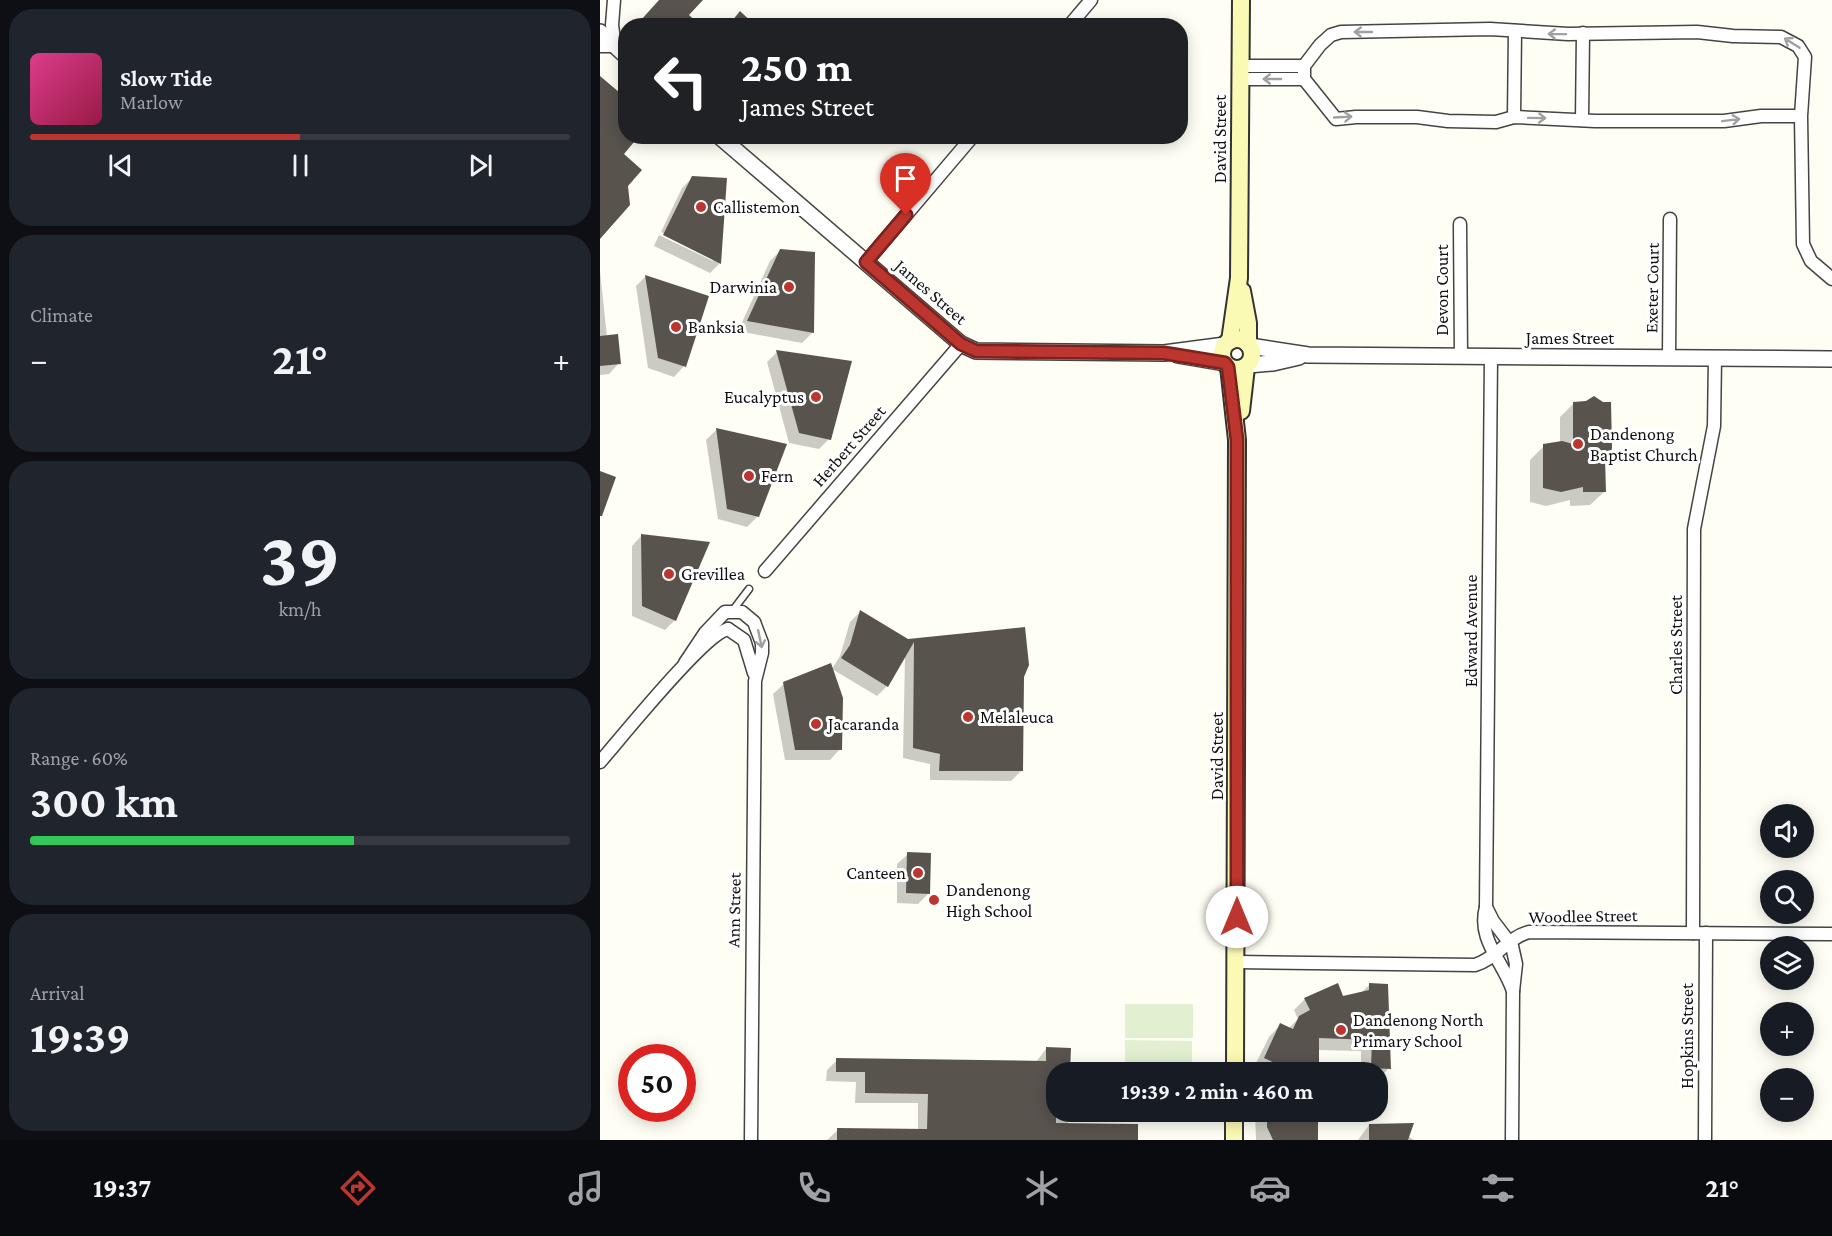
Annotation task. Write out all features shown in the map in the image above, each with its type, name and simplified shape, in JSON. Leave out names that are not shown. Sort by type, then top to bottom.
[{"type":"main road","name":"David Street","points":[[1228,343],[1239,278],[1241,0]]},
{"type":"main road","name":"David Street","points":[[1239,278],[1248,323],[1249,345]]},
{"type":"main road","points":[[1240,339],[1249,345],[1253,356],[1247,366],[1238,370],[1227,365],[1222,354],[1228,343],[1240,339]]},
{"type":"main road","name":"David Street","points":[[1227,365],[1237,440],[1235,1062]]},
{"type":"main road","name":"David Street","points":[[1237,440],[1247,366]]},
{"type":"main road","points":[[1234,1122],[1234,1140]]},
{"type":"street","points":[[613,49],[614,0]]},
{"type":"street","points":[[1076,18],[1091,0]]},
{"type":"street","points":[[1514,117],[1515,31]]},
{"type":"street","points":[[600,32],[613,49]]},
{"type":"street","points":[[1304,73],[1320,45],[1336,33],[1698,32],[1733,36],[1781,37],[1789,40],[1803,51],[1805,57],[1801,116],[1803,244],[1811,261],[1832,279]]},
{"type":"street","points":[[1582,120],[1583,33]]},
{"type":"street","points":[[1240,73],[1304,73]]},
{"type":"street","points":[[1304,73],[1336,120],[1356,117],[1417,117],[1448,121],[1496,122],[1514,117],[1724,122],[1761,116],[1801,116]]},
{"type":"street","name":"James Street","points":[[728,144],[961,344],[976,351],[1164,353],[1228,343]]},
{"type":"street","points":[[866,262],[967,144]]},
{"type":"street","name":"Exeter Court","points":[[1669,358],[1670,219]]},
{"type":"street","name":"Devon Court","points":[[1460,224],[1461,356]]},
{"type":"street","name":"Herbert Street","points":[[765,571],[961,344]]},
{"type":"street","name":"James Street","points":[[1249,345],[1308,355],[1832,359]]},
{"type":"street","name":"James Street","points":[[1164,353],[1227,365]]},
{"type":"street","name":"James Street","points":[[1247,366],[1308,355]]},
{"type":"street","name":"Edward Avenue","points":[[1491,356],[1486,907],[1483,918],[1484,933],[1513,991]]},
{"type":"street","name":"Charles Street","points":[[1700,933],[1694,529],[1714,426],[1715,358]]},
{"type":"street","points":[[600,762],[685,663],[715,621],[724,612],[733,610],[728,629],[720,632],[685,663]]},
{"type":"street","name":"Ann Street","points":[[733,610],[749,617],[759,632],[762,653],[755,681]]},
{"type":"street","name":"Ann Street","points":[[728,629],[739,634],[746,642],[755,681],[751,1140]]},
{"type":"street","name":"Edward Avenue","points":[[1486,907],[1493,921],[1510,941],[1517,970],[1513,991],[1512,1140]]},
{"type":"street","name":"Woodlee Street","points":[[1237,962],[1475,965],[1495,954],[1510,941],[1529,932],[1832,934]]},
{"type":"street","name":"Hopkins Street","points":[[1700,933],[1705,1140]]},
{"type":"lane","points":[[733,610],[749,589]]},
{"type":"green space","points":[[1125,1004],[1193,1004],[1193,1038],[1125,1038]]},
{"type":"green space","points":[[1125,1040],[1192,1041],[1192,1062],[1125,1062]]},
{"type":"building","points":[[659,0],[703,0],[689,15],[692,18],[643,18]]},
{"type":"building","points":[[740,11],[747,18],[734,18]]},
{"type":"building","points":[[600,76],[618,91],[618,144],[632,144],[624,154],[642,170],[628,186],[630,205],[600,239]]},
{"type":"building","name":"Callistemon","points":[[692,176],[727,178],[721,264],[663,235]]},
{"type":"building","name":"Darwinia","points":[[780,249],[815,252],[814,333],[747,321]]},
{"type":"building","name":"Banksia","points":[[645,275],[709,296],[686,367],[658,358]]},
{"type":"building","points":[[618,334],[621,364],[600,366],[600,336]]},
{"type":"building","name":"Eucalyptus","points":[[776,350],[852,361],[831,440],[799,433]]},
{"type":"building","name":"Dandenong Baptist Church","points":[[1594,396],[1603,402],[1611,402],[1612,448],[1610,457],[1605,457],[1606,492],[1583,492],[1583,487],[1561,492],[1543,488],[1543,444],[1562,441],[1573,444],[1573,402],[1586,401]]},
{"type":"building","name":"Fern","points":[[716,428],[787,444],[759,517],[727,509]]},
{"type":"building","points":[[600,471],[616,477],[602,516],[600,516]]},
{"type":"building","name":"Grevillea","points":[[641,534],[710,542],[676,621],[642,606]]},
{"type":"building","name":"Melaleuca","points":[[860,610],[908,639],[1025,627],[1029,665],[1024,677],[1023,771],[939,771],[940,754],[913,748],[914,642],[888,687],[841,658],[850,645]]},
{"type":"building","name":"Jacaranda","points":[[831,663],[843,698],[842,750],[795,750],[783,682]]},
{"type":"building","name":"Canteen","points":[[907,852],[931,853],[930,894],[906,893]]},
{"type":"building","points":[[1338,983],[1343,996],[1369,990],[1369,983],[1388,984],[1391,1069],[1388,1069],[1388,1062],[1371,1062],[1372,1040],[1319,1038],[1319,1062],[1273,1062],[1264,1058],[1280,1023],[1293,1029],[1299,1016],[1310,1010],[1304,998]]},
{"type":"building","points":[[1046,1047],[1071,1048],[1070,1062],[1046,1062],[1046,1122],[1138,1124],[1138,1140],[837,1140],[837,1128],[927,1129],[928,1094],[865,1093],[865,1072],[836,1072],[836,1058],[1046,1061]]},
{"type":"building","points":[[1267,1122],[1318,1122],[1318,1140],[1273,1140]]},
{"type":"building","points":[[1414,1123],[1408,1140],[1369,1140],[1369,1124]]},
{"type":"place","name":"Callistemon","points":[[701,207]]},
{"type":"place","name":"Darwinia","points":[[789,287]]},
{"type":"place","name":"Banksia","points":[[676,327]]},
{"type":"place","name":"Eucalyptus","points":[[816,397]]},
{"type":"place","name":"Dandenong Baptist Church","points":[[1578,444]]},
{"type":"place","name":"Fern","points":[[749,476]]},
{"type":"place","name":"Grevillea","points":[[669,574]]},
{"type":"place","name":"Melaleuca","points":[[968,717]]},
{"type":"place","name":"Jacaranda","points":[[816,724]]},
{"type":"place","name":"Canteen","points":[[918,873]]},
{"type":"place","name":"Dandenong High School","points":[[934,900]]},
{"type":"place","name":"Dandenong North Primary School","points":[[1341,1030]]},
{"type":"route","points":[[906,215],[866,262],[961,344],[976,351],[1164,353],[1225,363],[1228,367],[1237,440],[1237,917]]}]
